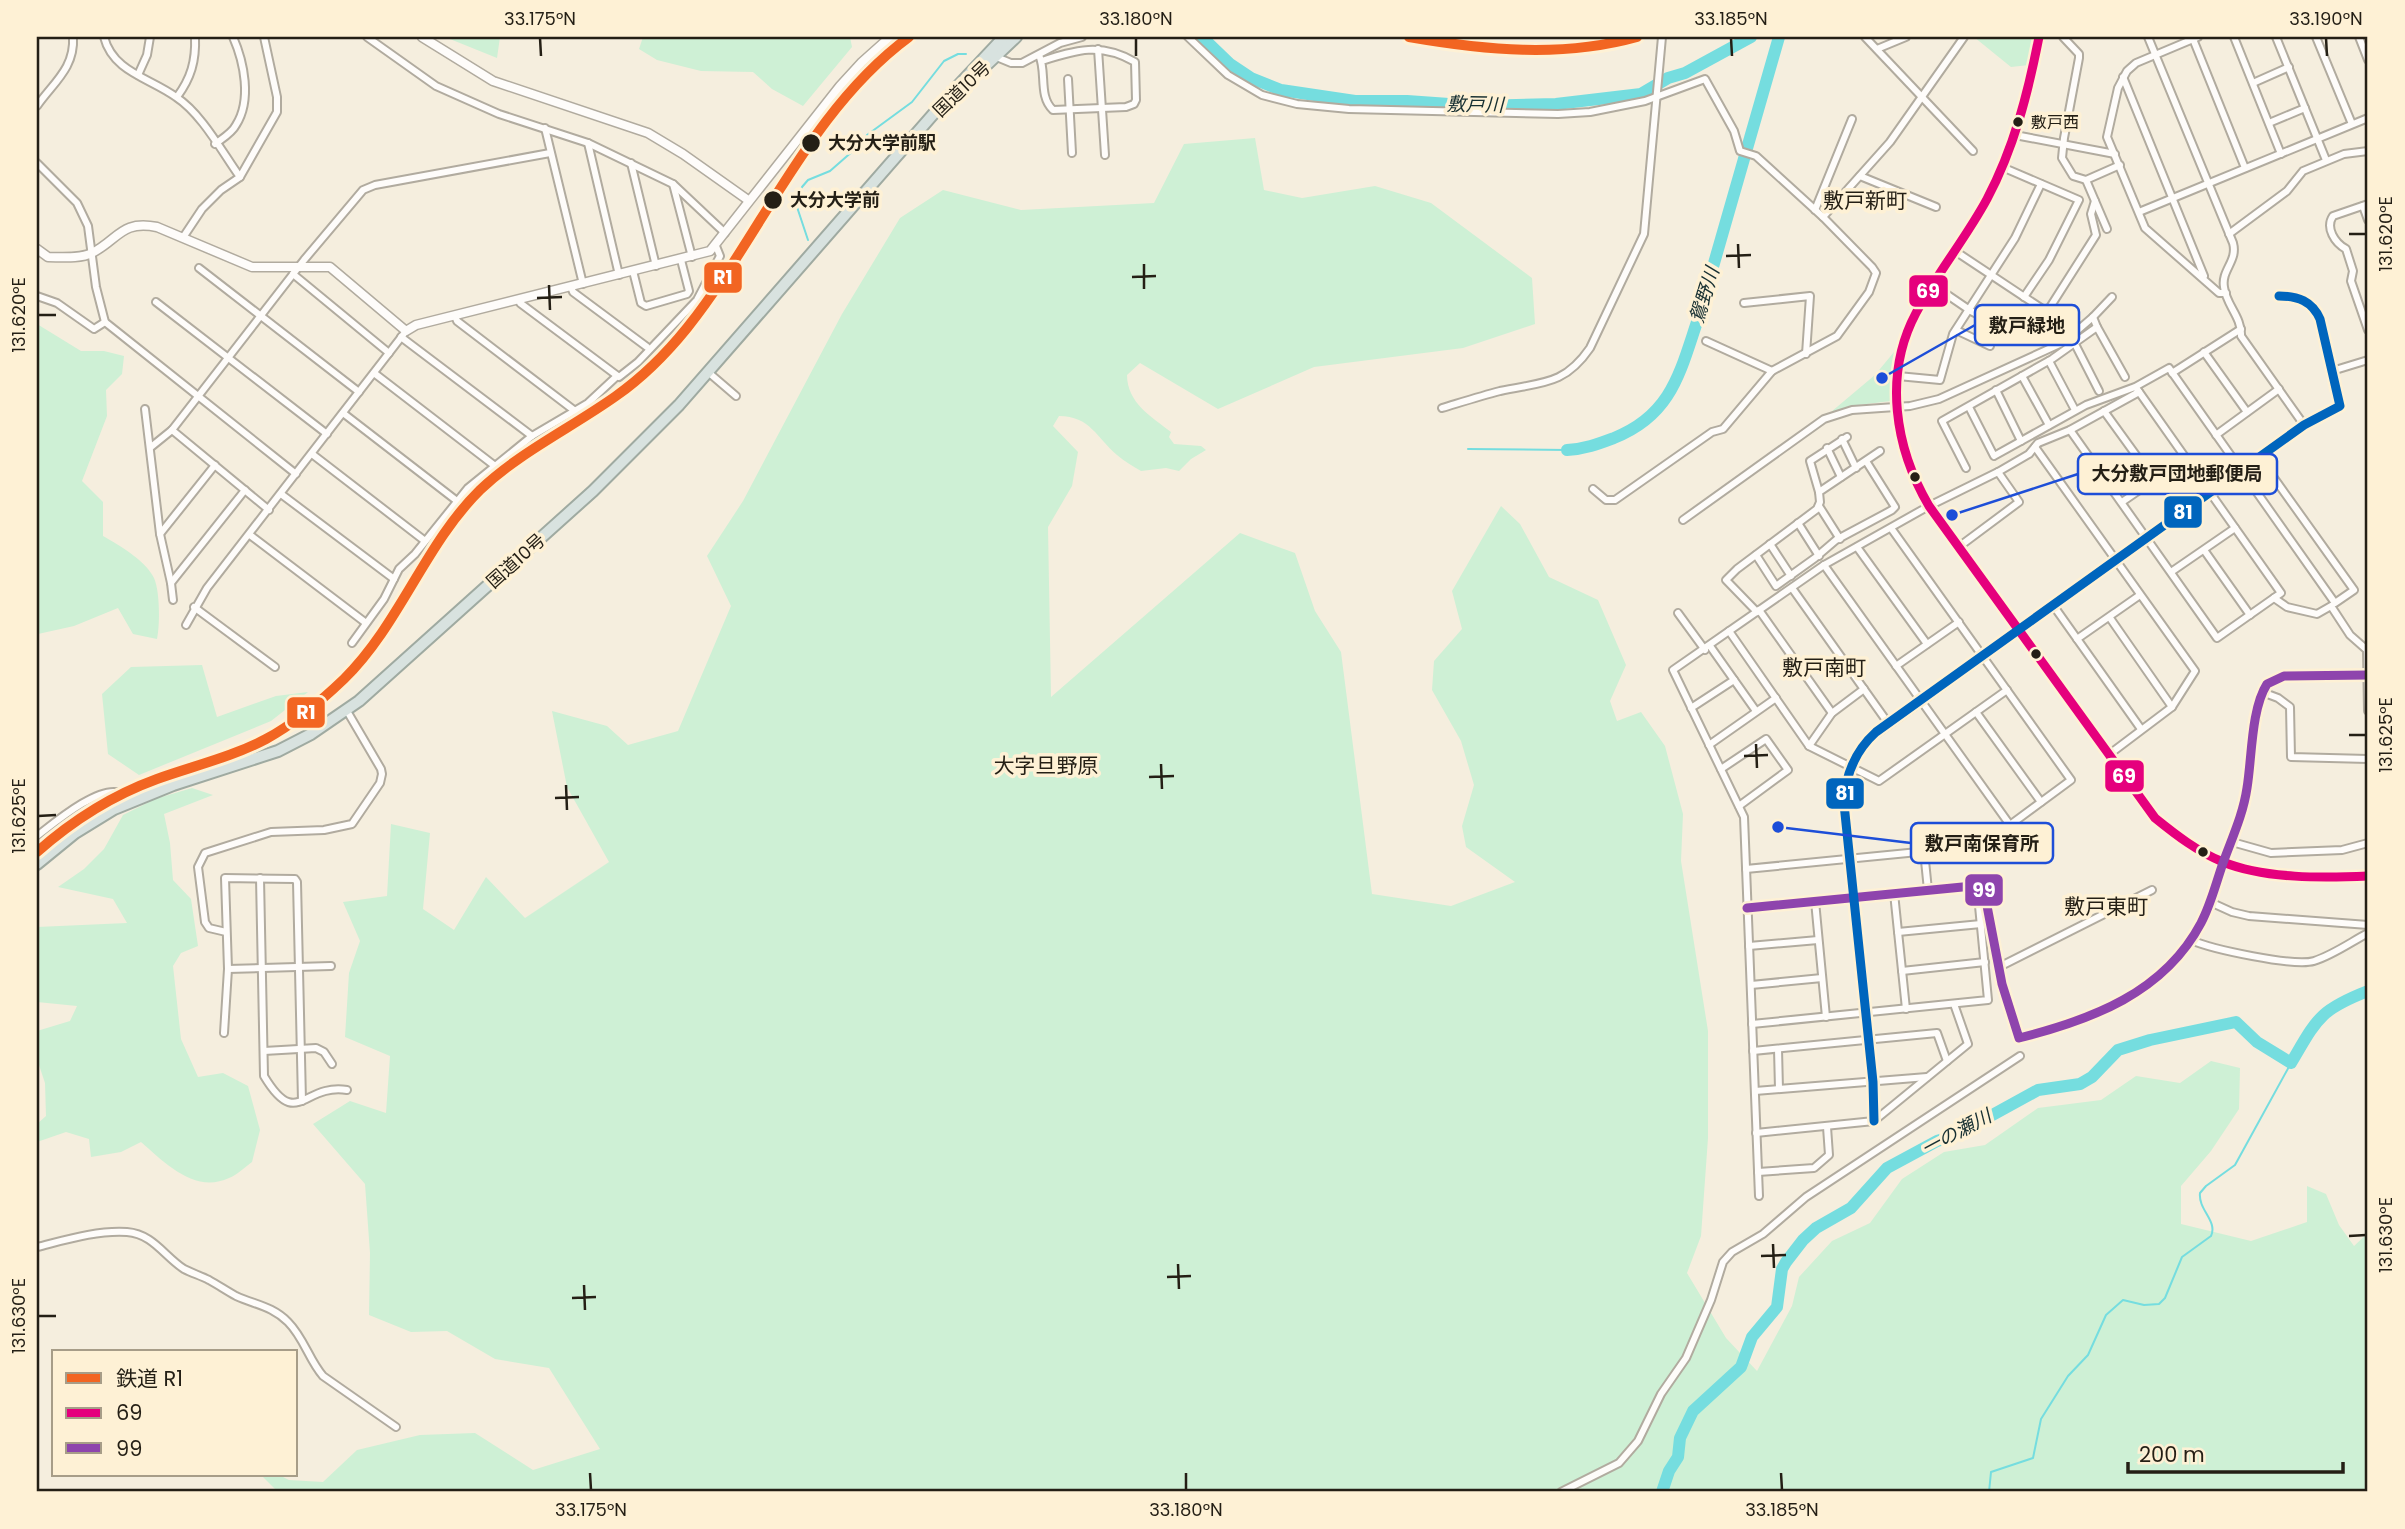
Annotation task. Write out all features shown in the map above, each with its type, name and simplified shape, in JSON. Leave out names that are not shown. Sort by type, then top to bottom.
[{"type":"highway","name":"国道10号","points":[[37,864],[75,833],[127,803],[278,751],[347,711],[593,491],[679,405],[908,142],[993,53],[1004,37]]},
{"type":"highway","name":"国道10号","points":[[993,53],[1016,37]]},
{"type":"street","points":[[37,106],[66,71],[74,47],[73,37]]},
{"type":"street","points":[[104,37],[116,62],[177,97],[191,110],[240,177]]},
{"type":"street","points":[[138,75],[147,55],[150,37]]},
{"type":"street","points":[[177,97],[187,83],[195,62],[195,37]]},
{"type":"street","points":[[215,144],[231,132],[243,107],[243,69],[233,37]]},
{"type":"street","points":[[184,236],[202,209],[221,190],[240,177],[277,112],[277,97],[264,37]]},
{"type":"street","points":[[367,37],[436,86],[499,114],[588,143],[673,184],[725,233]]},
{"type":"street","points":[[422,37],[493,80],[648,133],[748,200]]},
{"type":"street","points":[[186,625],[194,607],[213,580],[404,334],[416,326],[708,253],[850,74],[890,37]]},
{"type":"street","points":[[1040,58],[1060,43],[1082,37]]},
{"type":"street","points":[[1188,37],[1228,75],[1262,95],[1320,108],[1546,114],[1590,112],[1656,96],[1704,79],[1734,131],[1740,151],[1756,156],[1823,217],[1872,267],[1876,278],[1869,292],[1837,336],[1772,371],[1723,429],[1712,432],[1615,500],[1606,500],[1593,489]]},
{"type":"street","points":[[1443,408],[1492,393],[1559,379],[1578,364],[1590,348],[1644,234],[1662,37]]},
{"type":"street","points":[[1865,37],[1973,151]]},
{"type":"street","points":[[1877,49],[1906,37]]},
{"type":"street","points":[[1823,217],[1890,142],[1964,37]]},
{"type":"street","points":[[2039,37],[2015,135],[2002,167],[1978,214],[1910,326],[1903,346],[1897,407],[1905,454],[1929,506],[2155,818],[2188,844],[2223,862],[2250,871],[2368,876]]},
{"type":"street","points":[[2063,37],[2079,54],[2079,58],[2062,158],[2073,176],[2086,180],[2120,165]]},
{"type":"street","points":[[2148,37],[2235,251],[2232,264],[2224,277],[2226,293],[2241,329],[2241,336],[2304,425]]},
{"type":"street","points":[[2234,37],[2281,153]]},
{"type":"street","points":[[2276,37],[2326,160]]},
{"type":"street","points":[[2316,37],[2352,124]]},
{"type":"street","points":[[2359,37],[2368,60]]},
{"type":"street","points":[[2226,293],[2219,293],[2145,228],[2107,137],[2118,88],[2127,71],[2136,63],[2195,38],[2245,168]]},
{"type":"street","points":[[993,53],[1018,64],[1040,58],[1077,50],[1098,49],[1123,55],[1135,62],[1134,104],[1053,110],[1048,105],[1042,84],[1040,58]]},
{"type":"street","points":[[1098,49],[1105,155]]},
{"type":"street","points":[[2253,83],[2288,67]]},
{"type":"street","points":[[2123,77],[2205,279]]},
{"type":"street","points":[[1068,79],[1072,153]]},
{"type":"street","points":[[2269,123],[2305,108]]},
{"type":"street","points":[[2139,212],[2368,118]]},
{"type":"street","points":[[1815,210],[1852,119]]},
{"type":"street","points":[[545,128],[583,284]]},
{"type":"street","points":[[2015,135],[2115,155]]},
{"type":"street","points":[[588,143],[619,275]]},
{"type":"street","points":[[2229,234],[2287,191],[2303,171],[2326,160],[2352,152],[2368,151]]},
{"type":"street","points":[[151,447],[172,430],[293,274],[363,190],[370,186],[550,153]]},
{"type":"street","points":[[37,163],[77,203],[88,226],[96,287],[105,322],[296,474]]},
{"type":"street","points":[[631,163],[656,266]]},
{"type":"street","points":[[2002,167],[2079,200],[2049,260],[2024,297]]},
{"type":"street","points":[[1860,176],[1936,207]]},
{"type":"street","points":[[2086,180],[2107,229]]},
{"type":"street","points":[[673,184],[691,257]]},
{"type":"street","points":[[1898,376],[1940,380],[1956,330],[2015,238],[2041,184]]},
{"type":"street","points":[[1955,251],[2047,312],[2095,235],[2091,214],[2095,201]]},
{"type":"street","points":[[2368,220],[2366,205],[2333,216],[2329,221],[2337,245],[2346,249],[2353,271],[2351,281],[2368,330]]},
{"type":"street","points":[[37,249],[48,257],[80,256],[92,253],[119,232],[135,226],[158,227],[252,267],[330,267],[404,334],[532,436]]},
{"type":"street","points":[[352,643],[384,599],[401,567],[468,488],[532,436],[588,403],[617,376],[624,374],[701,295],[720,256],[716,246]]},
{"type":"street","points":[[634,271],[641,303],[646,306],[687,294],[689,291],[681,260]]},
{"type":"street","points":[[199,268],[359,392]]},
{"type":"street","points":[[293,274],[389,353]]},
{"type":"street","points":[[1933,285],[2002,327]]},
{"type":"street","points":[[571,287],[573,292],[647,347]]},
{"type":"street","points":[[37,296],[58,303],[94,329],[105,322]]},
{"type":"street","points":[[1744,303],[1810,296],[1807,354]]},
{"type":"street","points":[[1874,1121],[1873,1082],[1844,792],[1851,767],[1867,740],[1888,723],[2304,425],[2340,406],[2320,319],[2315,309],[2303,300],[2279,296]]},
{"type":"street","points":[[1684,520],[1824,419],[1852,410],[1925,404],[1939,399],[2064,342],[2112,297]]},
{"type":"street","points":[[520,300],[520,303],[617,376]]},
{"type":"street","points":[[156,302],[327,433]]},
{"type":"street","points":[[455,316],[457,321],[575,411]]},
{"type":"street","points":[[2093,317],[2125,377]]},
{"type":"street","points":[[1966,468],[1942,421],[2049,361],[2097,327]]},
{"type":"street","points":[[2172,373],[2241,329]]},
{"type":"street","points":[[1956,330],[1990,345]]},
{"type":"street","points":[[1706,341],[1772,371]]},
{"type":"street","points":[[2075,344],[2099,391]]},
{"type":"street","points":[[2204,352],[2247,412]]},
{"type":"street","points":[[2332,371],[2368,360]]},
{"type":"street","points":[[2049,361],[2075,410]]},
{"type":"street","points":[[1759,1196],[1744,817],[1673,670],[1824,565],[1929,506],[1998,472],[2057,434],[2104,411],[2169,368],[2335,603],[2354,590],[2259,457]]},
{"type":"street","points":[[708,372],[736,396]]},
{"type":"street","points":[[374,373],[495,466]]},
{"type":"street","points":[[2022,376],[2049,425]]},
{"type":"street","points":[[1969,407],[1994,456],[2075,410],[2137,389]]},
{"type":"street","points":[[2070,429],[2217,638],[2281,593],[2137,389]]},
{"type":"street","points":[[2216,435],[2279,389]]},
{"type":"street","points":[[1996,390],[2021,441]]},
{"type":"street","points":[[145,409],[160,534],[173,600]]},
{"type":"street","points":[[2104,411],[2154,480]]},
{"type":"street","points":[[343,413],[457,501]]},
{"type":"street","points":[[172,430],[269,510]]},
{"type":"street","points":[[1840,539],[1819,506],[1819,492],[1810,461],[1845,438],[1856,468]]},
{"type":"street","points":[[2035,447],[2195,671],[2172,706],[2111,752]]},
{"type":"street","points":[[1827,448],[1841,477]]},
{"type":"street","points":[[1819,492],[1880,451]]},
{"type":"street","points":[[312,454],[425,541]]},
{"type":"street","points":[[2122,502],[2186,458]]},
{"type":"street","points":[[1756,555],[1776,586],[1840,539],[1879,519],[1895,507],[1866,461]]},
{"type":"street","points":[[160,534],[215,465]]},
{"type":"street","points":[[1965,543],[2019,502],[1998,472]]},
{"type":"street","points":[[171,583],[245,490]]},
{"type":"street","points":[[281,494],[394,579]]},
{"type":"street","points":[[1819,506],[1727,580],[1758,611],[1832,713]]},
{"type":"street","points":[[1798,523],[1819,556]]},
{"type":"street","points":[[1824,565],[2010,825],[2071,780],[1891,528]]},
{"type":"street","points":[[2171,572],[2235,528]]},
{"type":"street","points":[[250,535],[366,623]]},
{"type":"street","points":[[1770,544],[1791,576]]},
{"type":"street","points":[[1857,547],[1927,644]]},
{"type":"street","points":[[2204,550],[2250,615]]},
{"type":"street","points":[[1792,588],[1888,723]]},
{"type":"street","points":[[2077,639],[2140,595]]},
{"type":"street","points":[[2274,598],[2287,607],[2317,614],[2331,606],[2350,635],[2367,650],[2368,712]]},
{"type":"street","points":[[2053,605],[2141,729]]},
{"type":"street","points":[[194,607],[275,667]]},
{"type":"street","points":[[1678,613],[1756,711]]},
{"type":"street","points":[[2110,618],[2172,706]]},
{"type":"street","points":[[1896,666],[1959,622]]},
{"type":"street","points":[[1729,631],[1809,746],[1879,781],[2007,690]]},
{"type":"street","points":[[1748,908],[1983,885],[2006,1001],[2019,1038],[2086,1017],[2126,1000],[2157,979],[2191,940],[2210,902],[2244,806],[2262,692],[2267,684],[2284,676],[2368,675]]},
{"type":"street","points":[[1691,708],[1734,680]]},
{"type":"street","points":[[1809,746],[1832,713],[1864,689]]},
{"type":"street","points":[[2262,692],[2278,698],[2290,707],[2291,757],[2368,759]]},
{"type":"street","points":[[1709,745],[1776,698]]},
{"type":"street","points":[[226,932],[209,928],[205,922],[198,867],[205,853],[271,832],[324,831],[347,826],[356,820],[380,783],[381,769],[347,711]]},
{"type":"street","points":[[1976,712],[2041,802]]},
{"type":"street","points":[[1721,769],[1766,739],[1788,770],[1739,806]]},
{"type":"street","points":[[37,836],[58,819],[107,791],[120,793],[127,803]]},
{"type":"street","points":[[2232,842],[2271,853],[2342,850],[2368,843]]},
{"type":"street","points":[[1746,869],[1969,847]]},
{"type":"street","points":[[1924,851],[1927,890]]},
{"type":"street","points":[[224,1033],[228,969],[225,878],[290,878],[297,882],[302,1101]]},
{"type":"street","points":[[260,878],[264,1076],[284,1101],[290,1104],[317,1093],[347,1090]]},
{"type":"street","points":[[1752,1024],[1988,1000],[1977,885]]},
{"type":"street","points":[[1999,967],[2152,890]]},
{"type":"street","points":[[1894,893],[1906,1009]]},
{"type":"street","points":[[1815,901],[1826,1017]]},
{"type":"street","points":[[2210,902],[2249,916],[2368,925]]},
{"type":"street","points":[[1898,932],[1981,923]]},
{"type":"street","points":[[2191,940],[2207,947],[2236,953],[2313,961],[2368,933]]},
{"type":"street","points":[[1749,946],[1818,940]]},
{"type":"street","points":[[1902,971],[1984,962]]},
{"type":"street","points":[[228,969],[331,966]]},
{"type":"street","points":[[1751,985],[1822,978]]},
{"type":"street","points":[[1756,1133],[1874,1121],[1968,1044],[1954,1004]]},
{"type":"street","points":[[1753,1051],[1937,1033],[1947,1061]]},
{"type":"street","points":[[264,1051],[321,1049],[332,1064]]},
{"type":"street","points":[[1779,1049],[1779,1089]]},
{"type":"street","points":[[1561,1492],[1619,1463],[1638,1441],[1665,1388],[1686,1358],[1711,1300],[1723,1262],[1732,1252],[1763,1234],[1806,1197],[2020,1056]]},
{"type":"street","points":[[1755,1091],[1927,1077]]},
{"type":"street","points":[[1758,1172],[1814,1168],[1829,1155],[1827,1127]]},
{"type":"street","points":[[37,1247],[98,1234],[126,1232],[142,1235],[183,1268],[236,1296],[264,1305],[276,1313],[289,1323],[300,1338],[314,1367],[323,1376],[396,1427]]},
{"type":"green space","points":[[445,37],[500,37],[497,58]]},
{"type":"green space","points":[[643,37],[850,37],[852,47],[803,106],[772,89],[753,72],[701,71],[657,60],[639,49]]},
{"type":"green space","points":[[1974,37],[2034,37],[2029,65],[2011,67]]},
{"type":"green space","points":[[1255,138],[1264,190],[1302,198],[1375,186],[1431,203],[1532,278],[1535,324],[1463,348],[1314,367],[1218,409],[1140,363],[1127,375],[1131,394],[1136,401],[1171,432],[1169,437],[1174,444],[1201,446],[1206,450],[1191,459],[1179,471],[1166,468],[1141,471],[1117,455],[1086,424],[1070,417],[1059,416],[1053,426],[1078,452],[1072,486],[1048,527],[1051,697],[1240,533],[1295,553],[1315,611],[1341,652],[1372,894],[1451,906],[1515,882],[1466,847],[1462,826],[1474,785],[1461,741],[1432,690],[1434,661],[1462,629],[1452,591],[1501,506],[1520,524],[1549,577],[1598,600],[1626,665],[1610,701],[1617,721],[1641,712],[1665,746],[1683,814],[1681,861],[1708,1031],[1708,1138],[1701,1236],[1687,1273],[1726,1338],[1757,1371],[1792,1306],[1799,1277],[1832,1241],[1870,1223],[1902,1179],[1944,1152],[1985,1145],[2038,1108],[2101,1100],[2136,1076],[2180,1083],[2211,1061],[2240,1068],[2239,1109],[2211,1151],[2181,1186],[2181,1224],[2251,1241],[2307,1222],[2307,1186],[2326,1194],[2339,1225],[2354,1246],[2368,1233],[2368,1492],[278,1492],[262,1476],[323,1482],[357,1450],[420,1435],[475,1433],[533,1470],[600,1449],[549,1368],[495,1359],[447,1331],[411,1332],[369,1315],[370,1253],[365,1184],[313,1124],[350,1101],[386,1113],[390,1056],[345,1037],[349,973],[360,941],[343,902],[387,896],[391,824],[430,833],[423,909],[454,930],[486,877],[525,918],[609,862],[567,787],[552,711],[607,726],[628,745],[678,731],[731,606],[707,556],[743,501],[842,314],[900,218],[943,190],[1021,210],[1154,203],[1184,144]]},
{"type":"green space","points":[[37,324],[81,351],[104,351],[124,356],[122,374],[106,390],[107,416],[82,481],[103,502],[103,536],[139,560],[154,578],[159,608],[157,639],[133,634],[118,608],[74,626],[37,633]]},
{"type":"green space","points":[[1899,346],[1891,401],[1850,406],[1831,412],[1875,375]]},
{"type":"green space","points":[[202,665],[217,717],[276,696],[308,692],[271,721],[139,775],[108,754],[102,694],[131,667]]},
{"type":"green space","points":[[192,788],[213,795],[164,814],[173,880],[191,899],[198,946],[181,953],[173,966],[181,1039],[198,1077],[223,1073],[248,1086],[260,1130],[252,1162],[232,1177],[216,1182],[204,1182],[181,1174],[141,1142],[121,1152],[91,1157],[89,1139],[66,1132],[37,1142],[37,1124],[46,1116],[45,1083],[37,1059],[37,1031],[70,1021],[77,1006],[37,1002],[37,927],[127,923],[113,899],[58,887],[84,869],[104,849],[123,815],[155,799]]},
{"type":"waterway","name":"敷戸川","points":[[1202,37],[1230,64],[1251,78],[1281,90],[1355,101],[1407,101],[1477,106],[1556,104],[1641,94],[1751,37]]},
{"type":"waterway","name":"鴛野川","points":[[1567,450],[1597,444],[1634,428],[1649,417],[1671,390],[1698,319],[1779,37]]},
{"type":"waterway","points":[[808,240],[797,207],[802,187],[808,180],[830,171],[862,143],[867,135],[912,102],[944,61],[958,54],[966,54]]},
{"type":"waterway","points":[[1468,449],[1567,450]]},
{"type":"waterway","name":"一の瀬川","points":[[1662,1492],[1669,1471],[1678,1457],[1680,1438],[1693,1411],[1741,1367],[1752,1337],[1777,1307],[1782,1269],[1786,1262],[1816,1228],[1851,1208],[1887,1168],[1937,1141],[1956,1135],[2038,1090],[2080,1084],[2092,1077],[2118,1050],[2150,1040],[2236,1022],[2257,1042],[2291,1063],[2321,1018],[2339,1004],[2368,991]]},
{"type":"waterway","points":[[1989,1492],[1991,1472],[2033,1458],[2041,1419],[2068,1376],[2088,1355],[2106,1315],[2123,1300],[2144,1305],[2159,1304],[2165,1298],[2182,1257],[2211,1236],[2212,1225],[2202,1205],[2200,1193],[2235,1165],[2291,1063]]},
{"type":"rail line","name":"R1","points":[[37,852],[79,819],[125,793],[266,739],[317,704],[344,679],[381,634],[443,535],[480,490],[529,452],[626,389],[671,347],[714,292],[815,136],[843,100],[874,67],[909,37]]},
{"type":"rail line","name":"R1","points":[[1409,37],[1523,50],[1580,48],[1637,37]]},
{"type":"transit line","name":"69","points":[[2039,37],[2019,120],[1997,180],[1924,298],[1906,337],[1899,361],[1897,411],[1901,436],[1917,484],[1929,506],[2155,818],[2196,848],[2239,868],[2295,876],[2368,876]]},
{"type":"transit line","name":"81","points":[[1874,1121],[1873,1082],[1844,804],[1846,783],[1852,764],[1862,747],[1876,732],[2304,425],[2340,406],[2317,313],[2304,301],[2279,296]]},
{"type":"transit line","name":"99","points":[[1747,908],[1983,885],[2002,984],[2019,1038],[2073,1022],[2123,1000],[2146,985],[2167,968],[2186,947],[2201,923],[2243,808],[2255,720],[2267,684],[2284,676],[2368,675]]},
{"type":"place","name":"敷戸西","points":[[2018,122]]},
{"type":"place","name":"大分大学前駅","points":[[811,143]]},
{"type":"place","name":"大分大学前","points":[[773,200]]},
{"type":"place","name":"敷戸緑地","points":[[1882,378]]},
{"type":"place","name":"大分敷戸団地郵便局","points":[[1952,515]]},
{"type":"place","name":"敷戸南保育所","points":[[1778,827]]},
{"type":"district","name":"敷戸新町","points":[[1865,201]]},
{"type":"district","name":"敷戸南町","points":[[1824,668]]},
{"type":"district","name":"大字旦野原","points":[[1046,766]]},
{"type":"district","name":"敷戸東町","points":[[2106,907]]}]
